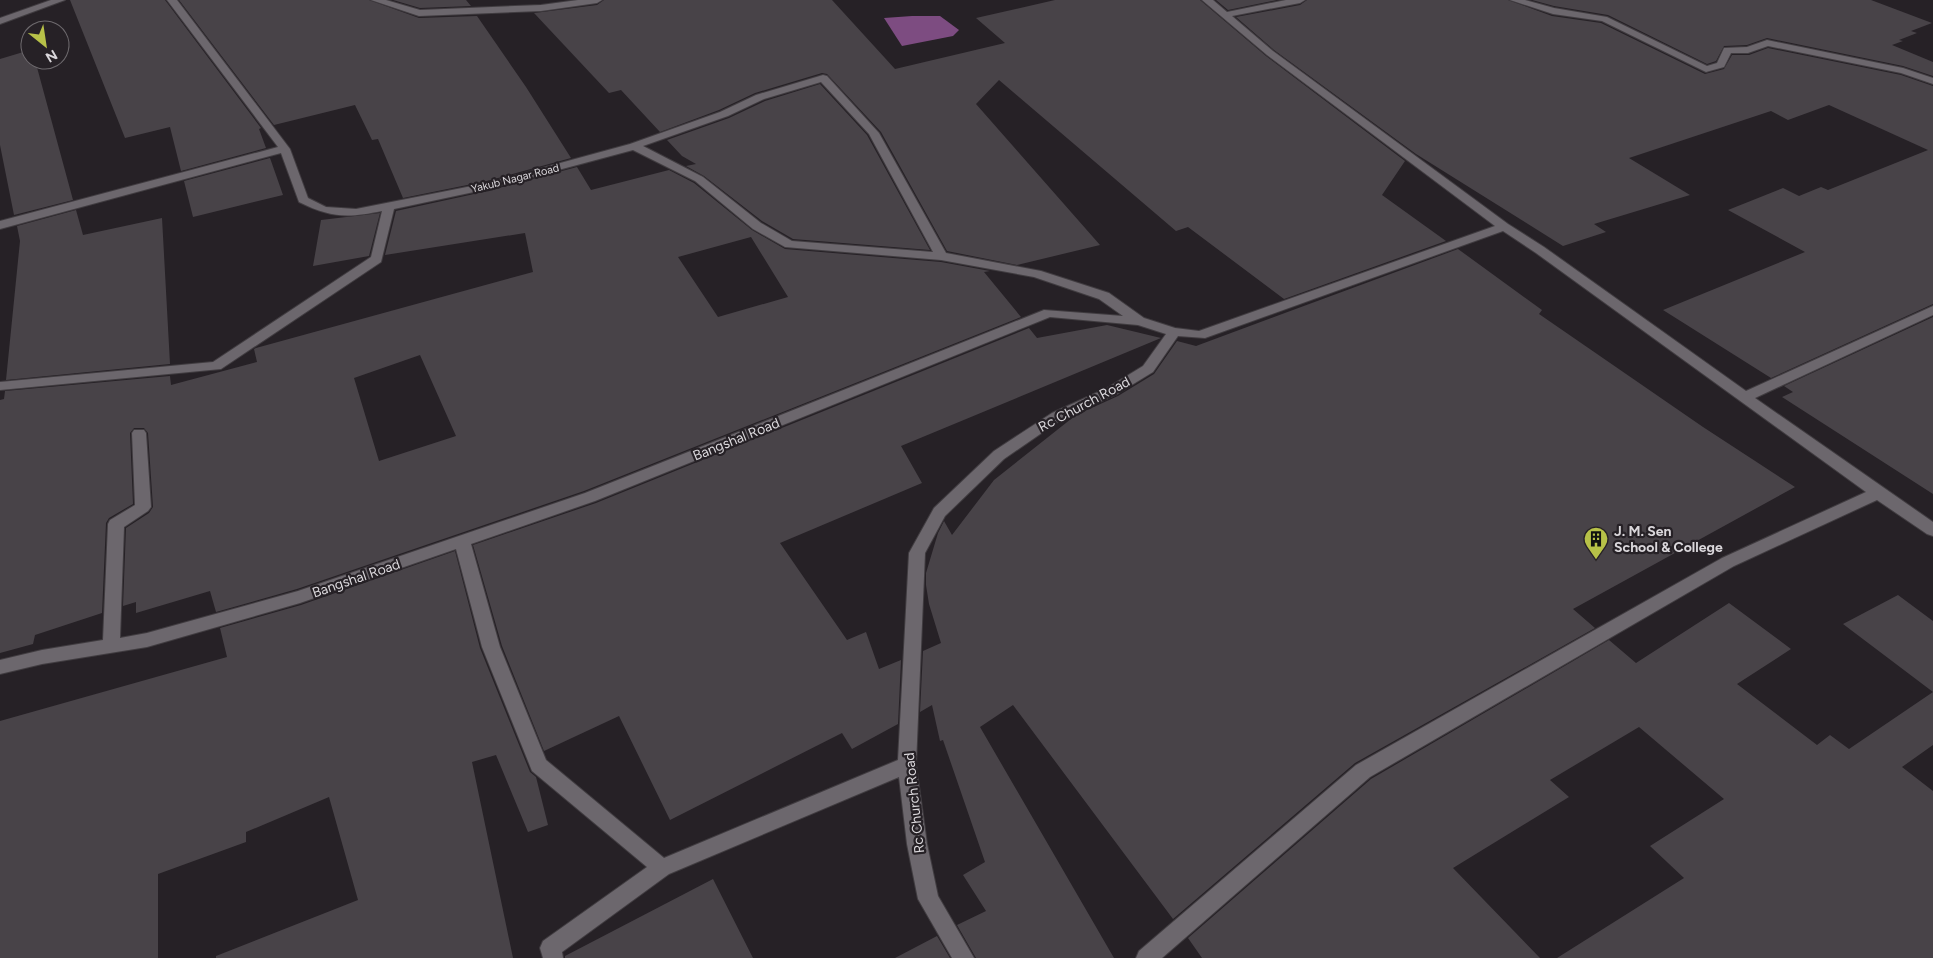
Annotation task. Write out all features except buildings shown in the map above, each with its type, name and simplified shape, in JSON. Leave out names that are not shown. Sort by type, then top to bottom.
[{"type":"street","points":[[0,21],[60,0]]},
{"type":"street","name":"Yakub Nagar Road","points":[[172,0],[285,149],[303,200],[324,210],[356,213],[488,186],[634,146],[724,114],[760,97],[823,78],[874,133],[940,256]]},
{"type":"street","points":[[376,0],[419,13],[541,8],[597,0]]},
{"type":"street","points":[[1206,0],[1270,53],[1504,227],[1540,250],[1878,493],[1933,530]]},
{"type":"street","points":[[1225,15],[1300,0]]},
{"type":"street","points":[[1515,0],[1553,11],[1604,19],[1706,68],[1721,65],[1727,50],[1748,50],[1767,43],[1903,71],[1933,81]]},
{"type":"street","points":[[634,146],[699,179],[757,226],[789,244],[940,256],[1037,274],[1104,296],[1139,322]]},
{"type":"street","points":[[0,226],[285,149]]},
{"type":"street","points":[[0,386],[216,366],[378,259],[389,207]]},
{"type":"street","points":[[1174,332],[1200,335],[1504,227]]},
{"type":"street","points":[[1745,398],[1933,310]]},
{"type":"street","name":"Bangshal Road","points":[[0,667],[42,657],[147,640],[300,596],[462,542],[590,497],[1049,314],[1139,322],[1174,332]]},
{"type":"street","name":"Rc Church Road","points":[[964,958],[928,900],[907,765],[917,553],[939,512],[999,455],[1057,416],[1112,391],[1148,369],[1174,332]]},
{"type":"street","points":[[112,646],[116,524],[143,507],[139,433]]},
{"type":"street","points":[[1146,958],[1364,771],[1728,562],[1878,493]]},
{"type":"street","points":[[462,542],[491,647],[539,765],[662,868]]},
{"type":"street","points":[[553,958],[550,948],[662,868],[907,765]]},
{"type":"shaded area","points":[[940,16],[959,30],[953,36],[902,46],[884,18]]},
{"type":"place","name":"J. M. Sen School & College","points":[[1596,560]]}]
